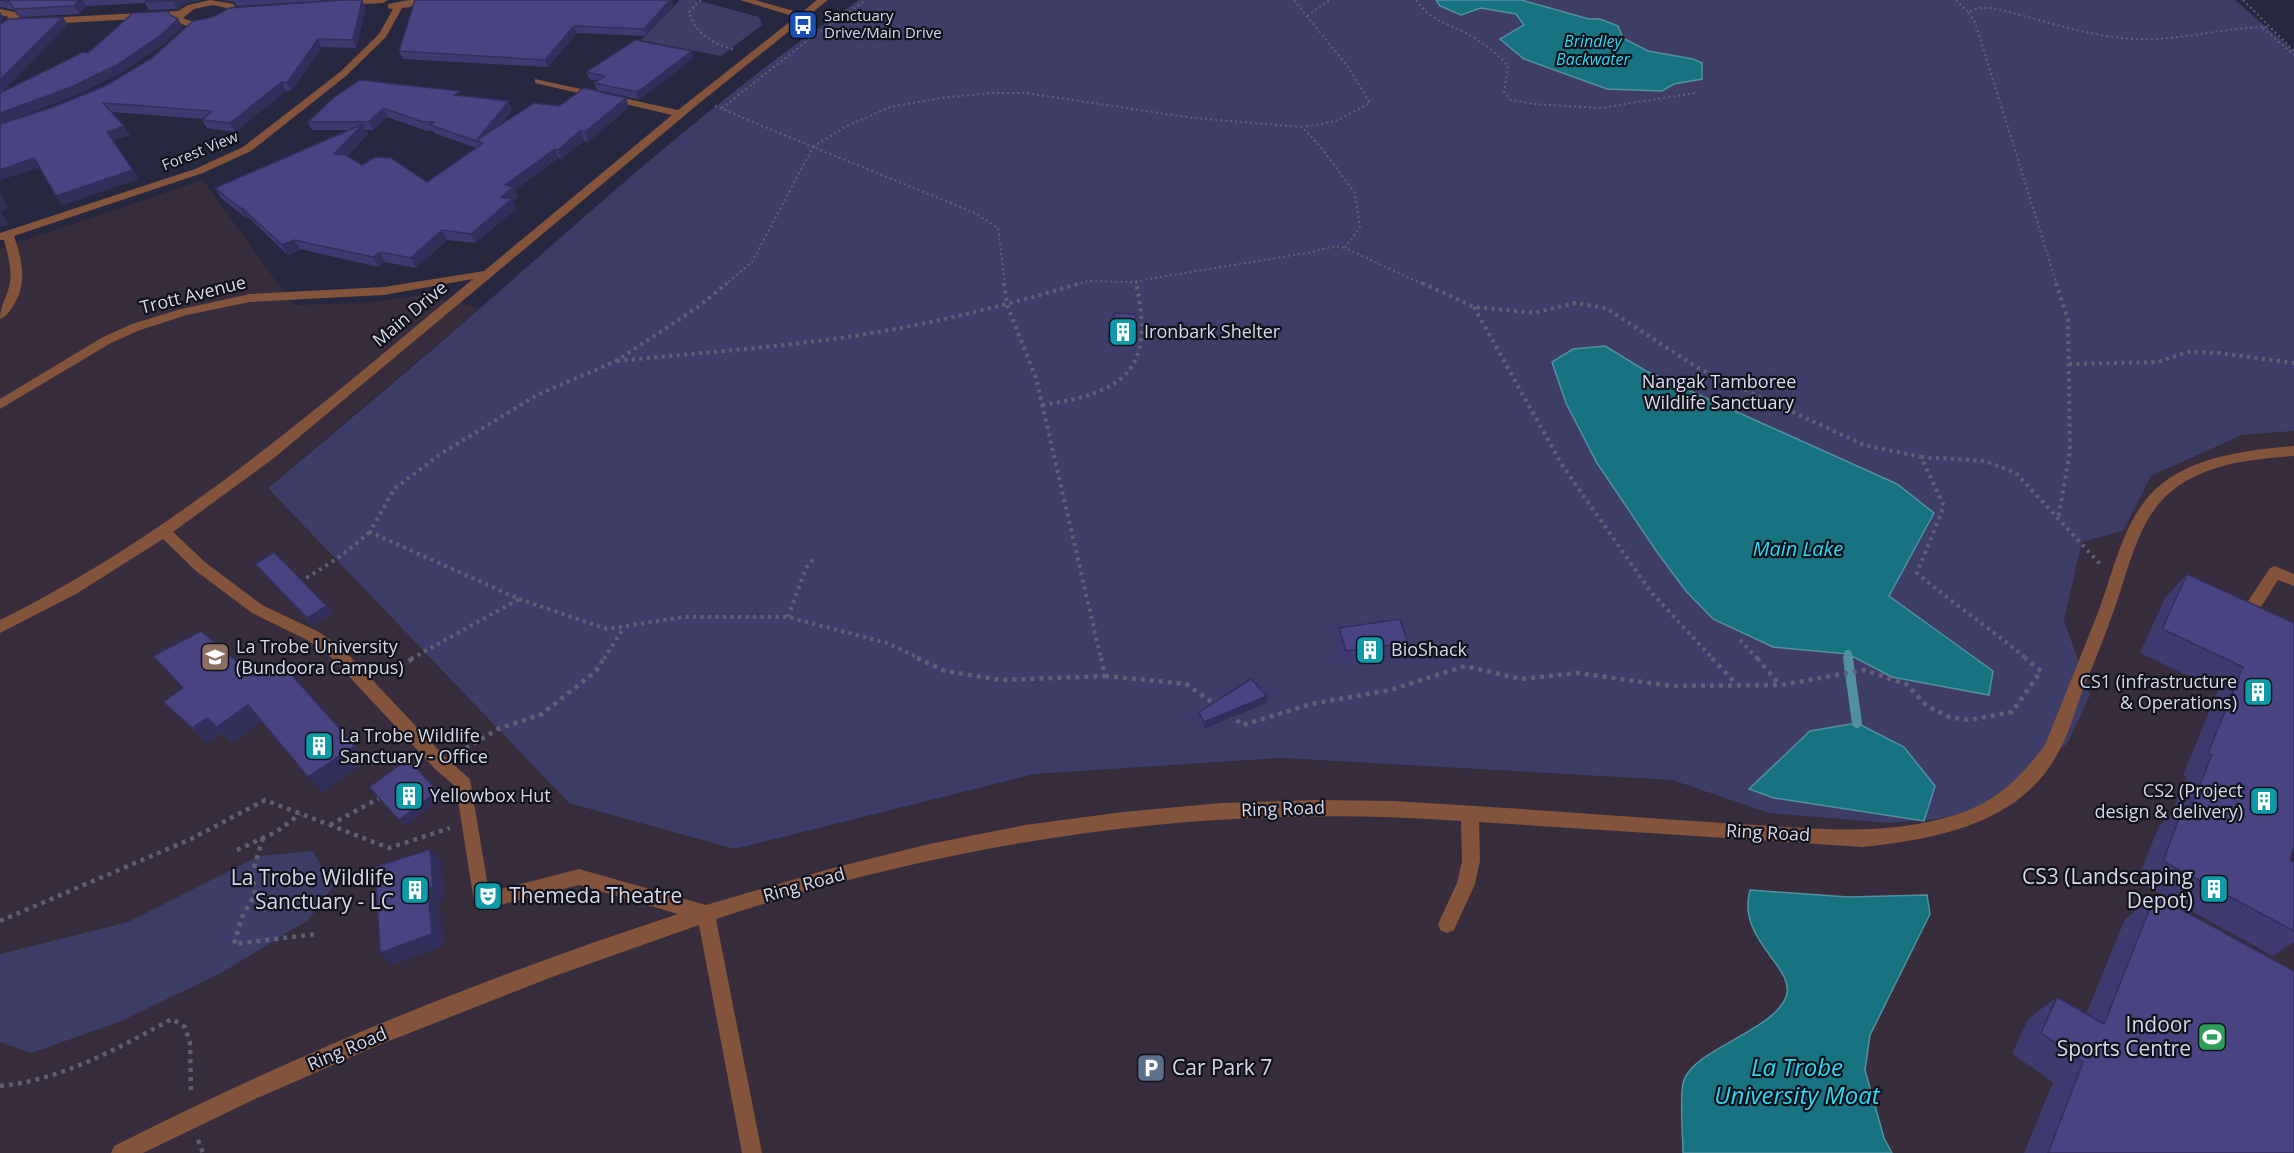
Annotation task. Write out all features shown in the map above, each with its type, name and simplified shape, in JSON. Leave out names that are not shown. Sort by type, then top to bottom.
[{"type":"street","points":[[0,11],[11,0]]},
{"type":"street","points":[[337,3],[383,0],[385,5],[399,6],[415,0]]},
{"type":"street","points":[[745,0],[802,16]]},
{"type":"street","name":"Main Drive","points":[[0,627],[104,572],[164,532],[269,455],[485,273],[823,0]]},
{"type":"street","points":[[32,21],[180,14],[192,7],[213,1],[227,3],[235,11],[212,22],[194,24],[181,22],[178,19],[180,14]]},
{"type":"street","name":"Forest View","points":[[4,236],[199,171],[247,149],[343,74],[383,35],[399,6]]},
{"type":"street","points":[[0,11],[12,14],[16,22],[0,29]]},
{"type":"street","points":[[183,37],[194,24]]},
{"type":"street","points":[[539,81],[680,114]]},
{"type":"street","points":[[0,315],[15,293],[18,283],[18,273],[4,236]]},
{"type":"street","name":"Trott Avenue","points":[[4,403],[107,340],[136,327],[185,312],[250,298],[384,291],[485,273]]},
{"type":"street","points":[[0,388],[4,403]]},
{"type":"street","name":"Ring Road","points":[[121,1153],[194,1115],[394,1029],[575,957],[825,877],[994,838],[1105,822],[1216,812],[1328,807],[1863,839],[1912,834],[1956,823],[1990,809],[2013,794],[2033,775],[2052,748],[2115,580],[2147,509],[2166,487],[2222,461],[2256,454],[2294,451]]},
{"type":"street","points":[[164,532],[201,567],[257,609],[313,636],[337,653],[441,764],[464,784],[481,902],[579,877],[706,914],[752,1153]]},
{"type":"street","points":[[2294,580],[2275,572],[2250,612],[2294,633]]},
{"type":"street","points":[[1447,924],[1466,885],[1471,861],[1470,814]]},
{"type":"path","points":[[701,0],[689,12],[690,19],[699,31],[710,39],[724,47],[736,50]]},
{"type":"path","points":[[722,108],[812,37],[866,0]]},
{"type":"path","points":[[295,586],[341,556],[370,532],[394,489],[441,453],[537,395],[616,361],[698,307],[752,262],[813,147],[846,127],[890,107],[941,98],[991,93],[1026,93],[1193,118],[1302,127],[1336,121],[1370,103],[1348,67],[1294,0]]},
{"type":"path","points":[[1307,16],[1330,0]]},
{"type":"path","points":[[1416,0],[1425,14],[1470,35],[1498,54],[1508,66],[1504,92],[1511,100],[1544,105],[1600,108],[1695,93]]},
{"type":"path","points":[[1956,0],[1975,22],[2068,320],[2070,451],[2058,519]]},
{"type":"path","points":[[2243,0],[2294,53]]},
{"type":"path","points":[[1968,12],[1979,8],[1994,8],[2087,32],[2155,39],[2244,27],[2270,27]]},
{"type":"path","points":[[2262,27],[2294,53]]},
{"type":"path","points":[[698,99],[975,213],[998,228],[1007,305],[1036,378],[1105,676]]},
{"type":"path","points":[[1302,127],[1320,146],[1355,193],[1360,227],[1345,248]]},
{"type":"path","points":[[616,361],[757,347],[889,330],[1007,305],[1088,281],[1136,282],[1312,252],[1335,246],[1345,248],[1474,307],[1534,313],[1575,303],[1606,308],[1641,328],[1698,368],[1864,445],[1921,457],[1985,461],[2016,473],[2115,580]]},
{"type":"path","points":[[1042,405],[1081,399],[1124,379],[1138,354],[1142,324],[1136,282]]},
{"type":"path","points":[[1474,307],[1562,465],[1651,592],[1737,685]]},
{"type":"path","points":[[2068,364],[2158,362],[2188,352],[2219,353],[2294,363]]},
{"type":"path","points":[[370,532],[519,599],[607,629],[683,617],[788,617],[887,643],[945,671],[1001,680],[1105,676],[1186,684],[1243,724],[1311,704],[1390,690],[1465,666],[1521,679],[1577,673],[1672,686],[1781,685],[1864,670],[1906,684],[1927,706],[1949,717],[1969,720],[2012,712],[2041,670],[1989,627],[1945,597],[1917,573],[1944,506],[1921,457]]},
{"type":"path","points":[[788,617],[806,568],[814,558]]},
{"type":"path","points":[[366,684],[519,599]]},
{"type":"path","points":[[441,764],[498,729],[542,714],[596,671],[624,626]]},
{"type":"path","points":[[1740,640],[1781,685]]},
{"type":"path","points":[[329,825],[387,794]]},
{"type":"path","points":[[0,921],[191,839],[265,800],[389,848],[469,821]]},
{"type":"path","points":[[237,850],[276,832],[300,814]]},
{"type":"path","points":[[263,838],[260,857],[252,874],[255,894],[242,917],[234,944],[317,934]]},
{"type":"path","points":[[0,1086],[17,1086],[70,1067],[172,1019],[185,1027],[190,1043],[191,1098],[203,1153]]},
{"type":"shaded area","name":"La Trobe University (Bundoora Campus)","points":[[203,180],[293,305],[365,303],[426,295],[480,308],[269,487],[735,849],[1035,774],[1281,758],[1672,780],[1769,813],[1888,823],[1938,819],[2090,695],[2064,620],[2082,542],[2123,531],[2151,476],[2242,435],[2294,431],[2294,1153],[0,1153],[0,249]]},
{"type":"green space","points":[[680,0],[696,0],[759,17],[762,25],[721,56],[641,40]]},
{"type":"green space","name":"Nangak Tamboree Wildlife Sanctuary","points":[[859,0],[2235,0],[2294,51],[2294,431],[2242,435],[2151,476],[2123,531],[2082,542],[2064,620],[2090,695],[2067,744],[2009,786],[1990,806],[1938,819],[1888,823],[1769,813],[1672,780],[1281,758],[1035,774],[735,849],[569,803],[268,488],[684,132],[770,64]]},
{"type":"green space","points":[[313,851],[333,887],[308,920],[221,973],[119,1022],[31,1053],[0,1042],[0,954],[128,922],[259,856]]},
{"type":"water","name":"Brindley Backwater","points":[[1436,0],[1521,0],[1589,19],[1600,19],[1618,26],[1623,38],[1648,51],[1693,59],[1702,63],[1702,79],[1674,84],[1662,91],[1607,89],[1524,59],[1500,39],[1524,25],[1516,14],[1481,8],[1461,15],[1440,6]]},
{"type":"water","name":"Main Lake","points":[[1605,346],[1646,371],[1897,484],[1934,513],[1889,596],[1993,671],[1989,695],[1892,677],[1848,654],[1773,647],[1713,619],[1686,591],[1657,552],[1597,463],[1566,403],[1552,362],[1573,349]]},
{"type":"water","points":[[1857,723],[1904,747],[1935,786],[1924,821],[1774,798],[1749,789],[1810,731]]},
{"type":"water","name":"La Trobe University Moat","points":[[1750,890],[1848,897],[1927,895],[1930,914],[1870,1035],[1865,1070],[1884,1138],[1892,1153],[1683,1153],[1681,1105],[1684,1080],[1691,1069],[1718,1049],[1767,1020],[1779,1009],[1786,997],[1787,986],[1783,975],[1751,924],[1748,908]]},
{"type":"building","points":[[0,0],[79,0],[74,6],[14,9],[10,2]]},
{"type":"building","points":[[147,0],[174,0],[145,2]]},
{"type":"building","points":[[362,0],[353,40],[318,39],[287,83],[282,82],[230,123],[202,120],[212,111],[103,103],[124,126],[107,132],[133,170],[56,196],[34,158],[0,170],[0,124],[53,107],[105,86],[152,58],[193,21],[213,17],[229,8]]},
{"type":"building","points":[[415,0],[670,0],[644,29],[574,26],[545,60],[399,51]]},
{"type":"building","points":[[168,11],[170,15],[178,19],[161,35],[117,65],[69,88],[0,113],[0,93],[83,52],[88,53],[133,13]]},
{"type":"building","points":[[63,17],[0,80],[0,24],[9,19]]},
{"type":"building","points":[[635,40],[692,51],[636,92],[594,83],[605,76],[586,72]]},
{"type":"building","points":[[360,80],[460,91],[455,95],[509,101],[476,141],[430,125],[434,122],[423,122],[383,108],[369,122],[308,122],[333,98]]},
{"type":"building","points":[[584,88],[626,98],[585,132],[580,131],[558,150],[555,149],[505,185],[514,187],[501,197],[512,199],[471,234],[442,230],[411,258],[380,252],[373,257],[294,240],[282,245],[242,208],[215,188],[363,124],[334,154],[346,155],[362,165],[375,157],[391,158],[427,182],[483,143],[477,140],[534,103],[559,106]]},
{"type":"building","name":"Ironbark Shelter","points":[[1115,313],[1136,314],[1134,337],[1108,336]]},
{"type":"building","points":[[274,552],[327,606],[307,618],[255,564]]},
{"type":"building","points":[[2187,574],[2294,623],[2294,847],[2290,860],[2294,862],[2294,931],[2163,861],[2184,805],[2190,808],[2212,755],[2208,753],[2243,667],[2162,629]]},
{"type":"building","points":[[1400,619],[1408,643],[1346,651],[1339,628]]},
{"type":"building","points":[[201,631],[254,676],[268,666],[274,671],[283,665],[355,746],[308,777],[248,705],[217,727],[207,718],[192,728],[163,702],[183,688],[153,656]]},
{"type":"building","points":[[1251,679],[1267,696],[1204,722],[1199,712]]},
{"type":"building","name":"Yellowbox Hut","points":[[408,759],[438,791],[399,820],[369,787]]},
{"type":"building","points":[[430,849],[433,887],[428,889],[432,934],[380,953],[375,867]]},
{"type":"building","name":"Indoor Sports Centre","points":[[2155,895],[2294,971],[2294,1153],[2048,1153],[2083,1062],[2041,1033],[2057,997],[2104,1024]]},
{"type":"waterway","points":[[1848,654],[1849,659]]},
{"type":"waterway","points":[[1848,658],[1857,723]]},
{"type":"place","name":"Sanctuary Drive/Main Drive","points":[[803,25]]},
{"type":"place","name":"Ironbark Shelter","points":[[1123,332]]},
{"type":"place","name":"BioShack","points":[[1370,650]]},
{"type":"place","name":"La Trobe University (Bundoora Campus)","points":[[215,657]]},
{"type":"place","name":"CS1 (infrastructure & Operations)","points":[[2258,692]]},
{"type":"place","name":"La Trobe Wildlife Sanctuary - Office","points":[[319,746]]},
{"type":"place","name":"Yellowbox Hut","points":[[409,796]]},
{"type":"place","name":"CS2 (Project design & delivery)","points":[[2264,801]]},
{"type":"place","name":"CS3 (Landscaping Depot)","points":[[2214,889]]},
{"type":"place","name":"La Trobe Wildlife Sanctuary - LC","points":[[415,890]]},
{"type":"place","name":"Themeda Theatre","points":[[488,896]]},
{"type":"place","name":"Indoor Sports Centre","points":[[2212,1037]]},
{"type":"place","name":"Car Park 7","points":[[1151,1068]]}]
